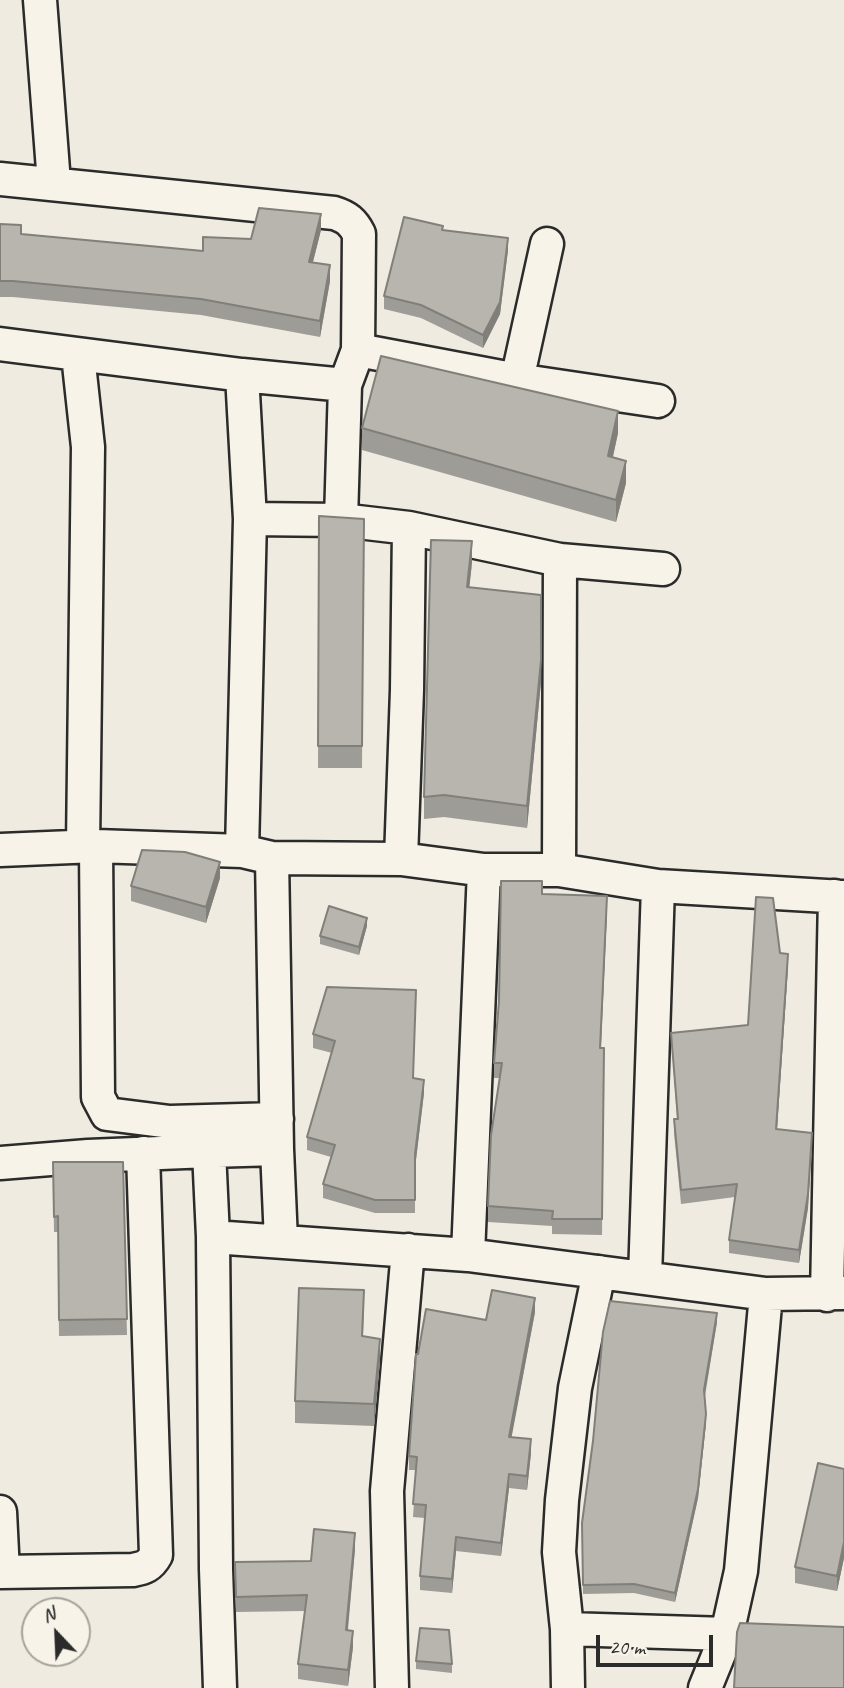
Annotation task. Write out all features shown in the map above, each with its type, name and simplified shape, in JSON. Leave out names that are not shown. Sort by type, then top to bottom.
[{"type":"street","points":[[40,0],[54,183]]},
{"type":"street","points":[[0,179],[334,213],[345,216],[354,224],[359,234],[358,350],[345,385],[341,520]]},
{"type":"street","points":[[517,380],[547,244]]},
{"type":"street","points":[[0,344],[242,375],[345,385]]},
{"type":"street","points":[[358,350],[517,380],[658,401]]},
{"type":"street","points":[[78,355],[88,447],[90,846],[98,1097],[107,1114],[170,1122],[209,1137]]},
{"type":"street","points":[[242,375],[250,519],[257,854],[277,1134],[281,1241]]},
{"type":"street","points":[[250,519],[341,520],[409,528],[560,560],[663,569]]},
{"type":"street","points":[[401,859],[408,678],[409,528]]},
{"type":"street","points":[[559,870],[560,560]]},
{"type":"street","points":[[0,850],[90,846],[401,859],[484,870],[559,870],[658,886],[840,897],[835,1294],[766,1294],[468,1255],[213,1237]]},
{"type":"street","points":[[468,1255],[484,870]]},
{"type":"street","points":[[645,1278],[658,886]]},
{"type":"street","points":[[0,1163],[144,1153],[209,1137],[277,1134]]},
{"type":"street","points":[[209,1137],[220,1688]]},
{"type":"street","points":[[0,1512],[2,1572],[132,1570],[146,1568],[156,1555],[144,1153]]},
{"type":"street","points":[[392,1688],[387,1490],[408,1250]]},
{"type":"street","points":[[568,1688],[559,1552],[562,1500],[575,1388],[599,1272]]},
{"type":"street","points":[[705,1688],[727,1634],[741,1571],[766,1294]]},
{"type":"street","points":[[566,1629],[727,1634]]},
{"type":"building","points":[[259,208],[321,214],[309,262],[330,265],[320,321],[201,299],[0,281],[0,224],[21,225],[21,234],[203,251],[203,237],[251,239]]},
{"type":"building","points":[[404,217],[443,226],[442,230],[508,238],[500,302],[483,335],[421,305],[384,296]]},
{"type":"building","points":[[381,356],[618,411],[608,456],[626,461],[616,500],[362,428]]},
{"type":"building","points":[[319,516],[364,519],[362,746],[318,746]]},
{"type":"building","points":[[431,540],[472,541],[467,587],[541,595],[541,660],[527,806],[444,795],[424,797]]},
{"type":"building","points":[[142,850],[185,852],[220,862],[206,907],[131,886]]},
{"type":"building","points":[[501,881],[542,881],[542,894],[607,896],[600,1048],[604,1048],[602,1219],[552,1219],[553,1211],[488,1206],[491,1135],[502,1063],[494,1063],[499,1001]]},
{"type":"building","points":[[756,897],[773,898],[780,953],[788,954],[776,1129],[812,1133],[808,1194],[799,1250],[729,1240],[737,1184],[681,1190],[674,1119],[678,1119],[671,1033],[748,1025]]},
{"type":"building","points":[[329,906],[367,918],[359,947],[320,936]]},
{"type":"building","points":[[327,987],[416,990],[413,1078],[424,1080],[415,1154],[415,1200],[375,1200],[323,1184],[335,1145],[307,1137],[335,1041],[313,1034]]},
{"type":"building","points":[[53,1162],[123,1162],[127,1319],[59,1320],[58,1216],[54,1217]]},
{"type":"building","points":[[299,1288],[364,1290],[362,1336],[380,1339],[374,1404],[295,1401]]},
{"type":"building","points":[[492,1290],[535,1298],[509,1437],[531,1439],[527,1476],[509,1474],[501,1543],[456,1537],[452,1579],[420,1576],[426,1505],[413,1504],[417,1457],[409,1456],[416,1354],[426,1309],[486,1320]]},
{"type":"building","points":[[610,1301],[717,1313],[704,1390],[706,1414],[698,1489],[675,1593],[634,1584],[583,1585],[582,1523],[603,1332]]},
{"type":"building","points":[[818,1463],[844,1469],[844,1542],[837,1576],[795,1567]]},
{"type":"building","points":[[314,1529],[355,1533],[346,1630],[353,1631],[348,1670],[298,1664],[307,1595],[236,1597],[235,1562],[311,1561]]},
{"type":"building","points":[[740,1623],[844,1627],[844,1688],[734,1688],[737,1632]]},
{"type":"building","points":[[420,1628],[449,1630],[452,1664],[416,1661]]}]
